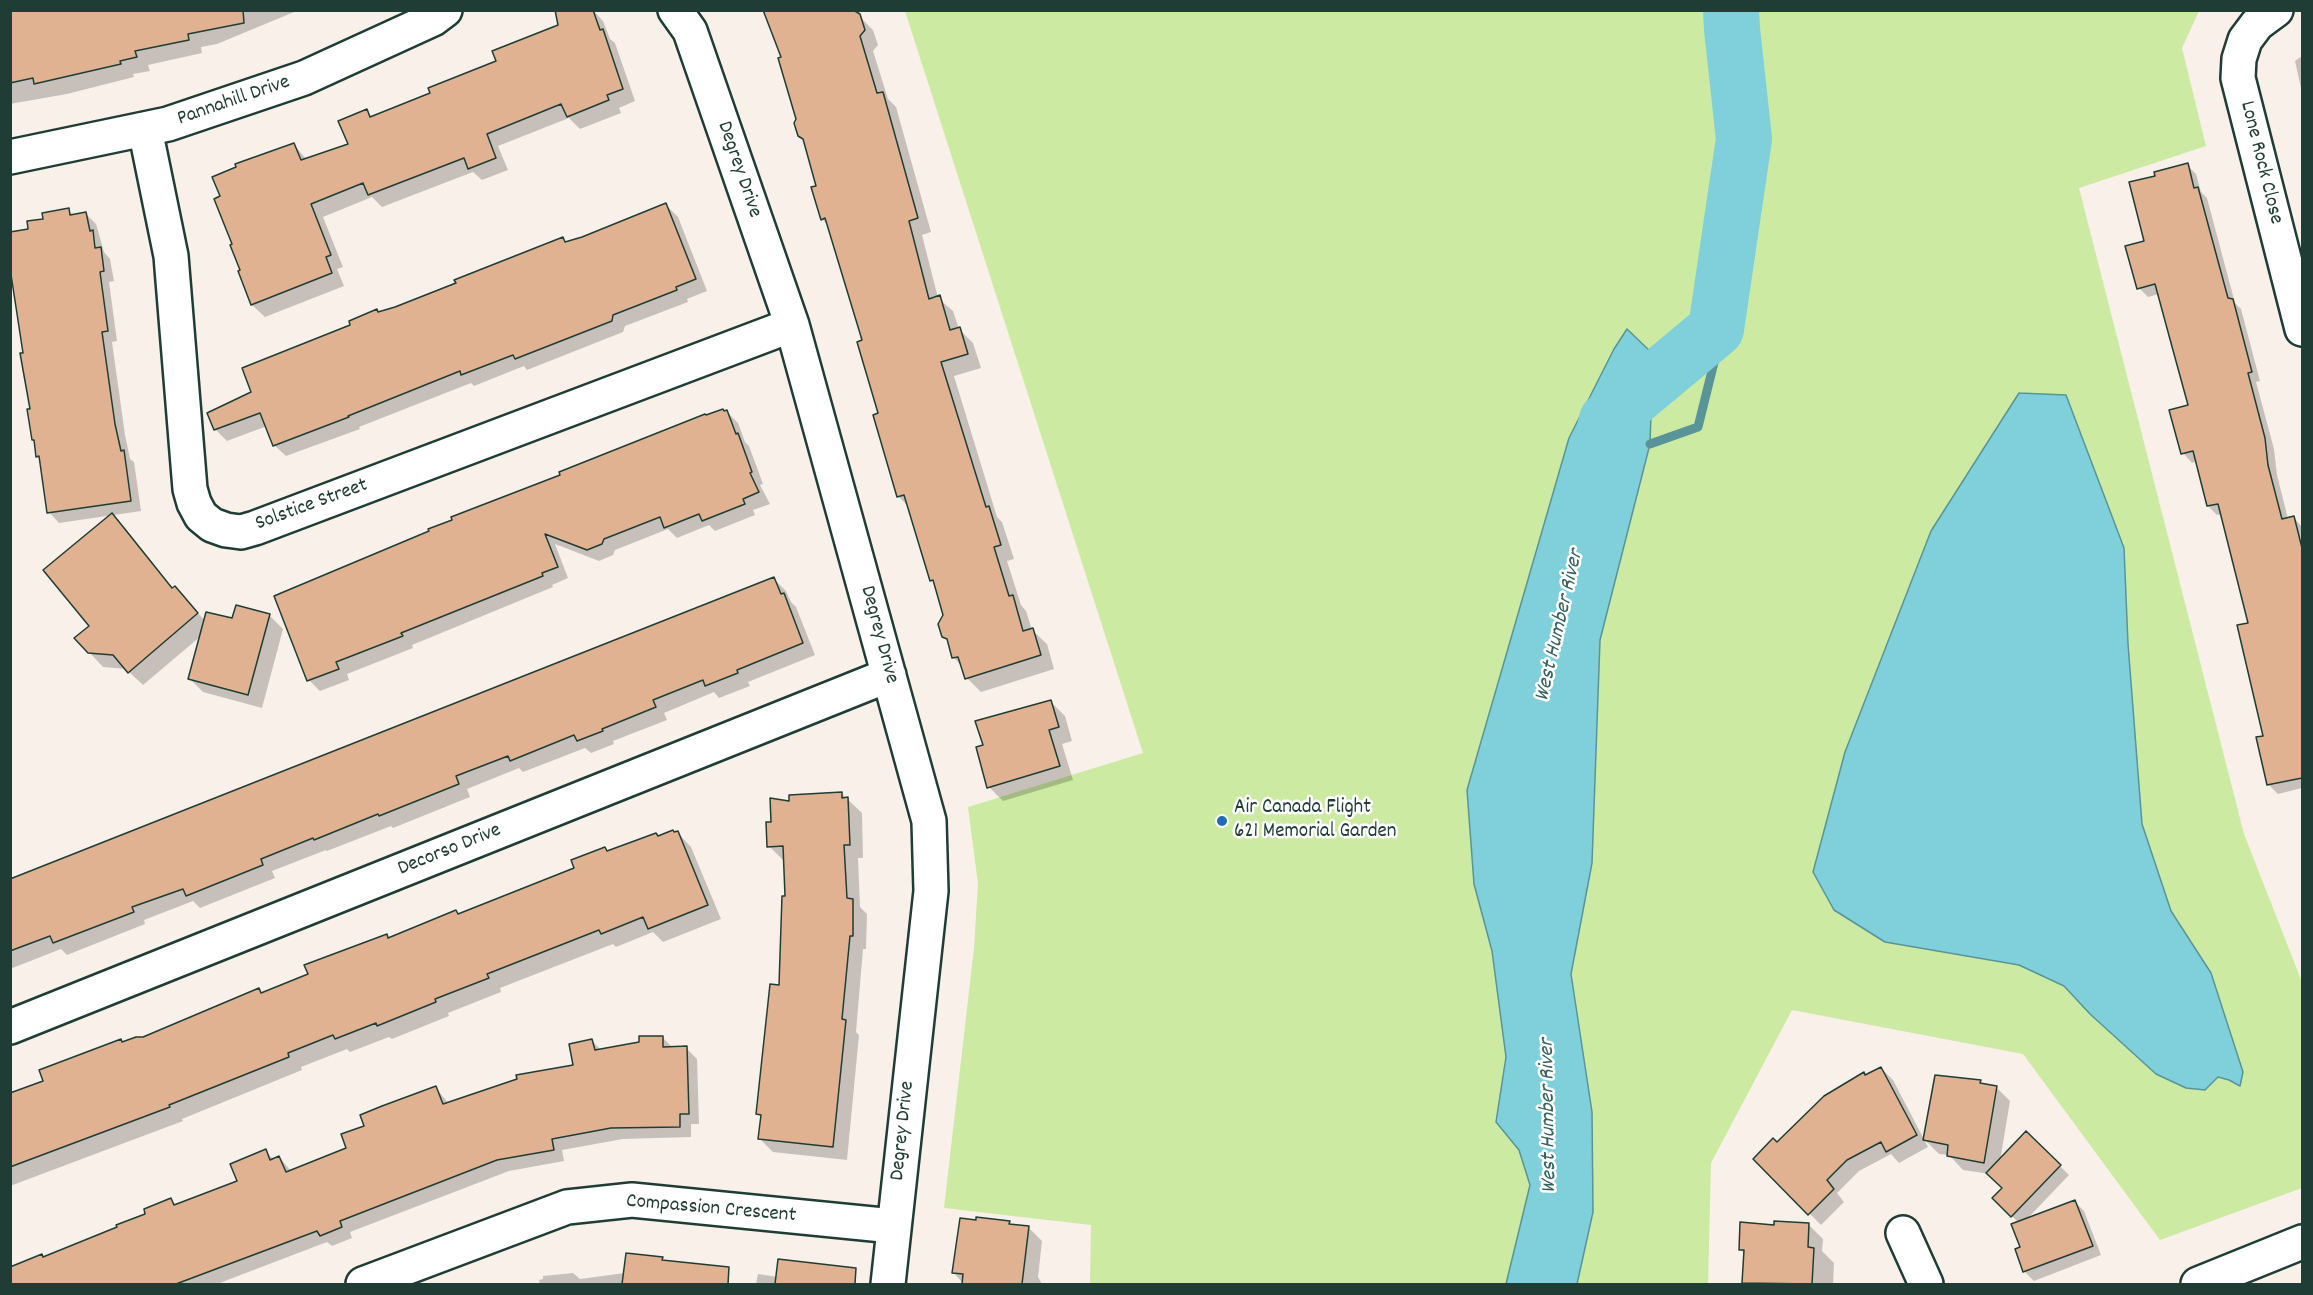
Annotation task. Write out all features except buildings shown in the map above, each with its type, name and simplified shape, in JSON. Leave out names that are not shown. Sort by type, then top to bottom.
[{"type":"street","name":"Pannahill Drive","points":[[10,157],[168,124],[304,78],[433,19],[445,10]]},
{"type":"street","name":"Degrey Drive","points":[[675,10],[690,31],[792,325],[929,821],[931,891],[888,1284]]},
{"type":"street","name":"Lone Rock Close","points":[[2276,10],[2257,24],[2245,40],[2239,59],[2238,78],[2302,329]]},
{"type":"street","name":"Solstice Street","points":[[145,129],[171,255],[190,489],[201,516],[212,525],[226,530],[240,532],[255,528],[792,325]]},
{"type":"street","name":"Decorso Drive","points":[[10,1027],[889,675]]},
{"type":"street","name":"Compassion Crescent","points":[[363,1284],[567,1207],[632,1200],[893,1226]]},
{"type":"street","points":[[1903,1233],[1926,1284]]},
{"type":"street","points":[[2198,1284],[2302,1242]]},
{"type":"green space","points":[[905,11],[2199,11],[2182,48],[2206,146],[2079,188],[2244,834],[2302,982],[2302,1188],[2160,1240],[2023,1054],[1792,1010],[1711,1163],[1708,1284],[1090,1284],[1091,1225],[944,1208],[974,948],[978,884],[968,807],[1143,753]]},
{"type":"water","points":[[1627,329],[1653,354],[1650,444],[1600,640],[1592,863],[1571,974],[1592,1112],[1593,1212],[1577,1284],[1506,1284],[1530,1185],[1519,1150],[1496,1122],[1506,1057],[1492,951],[1474,884],[1467,790],[1569,438],[1614,349]]},
{"type":"water","points":[[2019,393],[2066,395],[2124,548],[2128,644],[2142,824],[2171,911],[2211,973],[2243,1072],[2240,1086],[2218,1077],[2205,1090],[2186,1088],[2156,1074],[2090,1014],[2064,986],[2019,965],[1885,942],[1834,910],[1813,872],[1845,752],[1931,531]]},
{"type":"waterway","points":[[1650,444],[1698,427],[1762,169],[1725,41],[1722,10]]},
{"type":"waterway","name":"West Humber River","points":[[1603,437],[1607,420],[1716,329],[1744,139],[1731,10]]},
{"type":"place","name":"Air Canada Flight 621 Memorial Garden","points":[[1222,821]]}]
